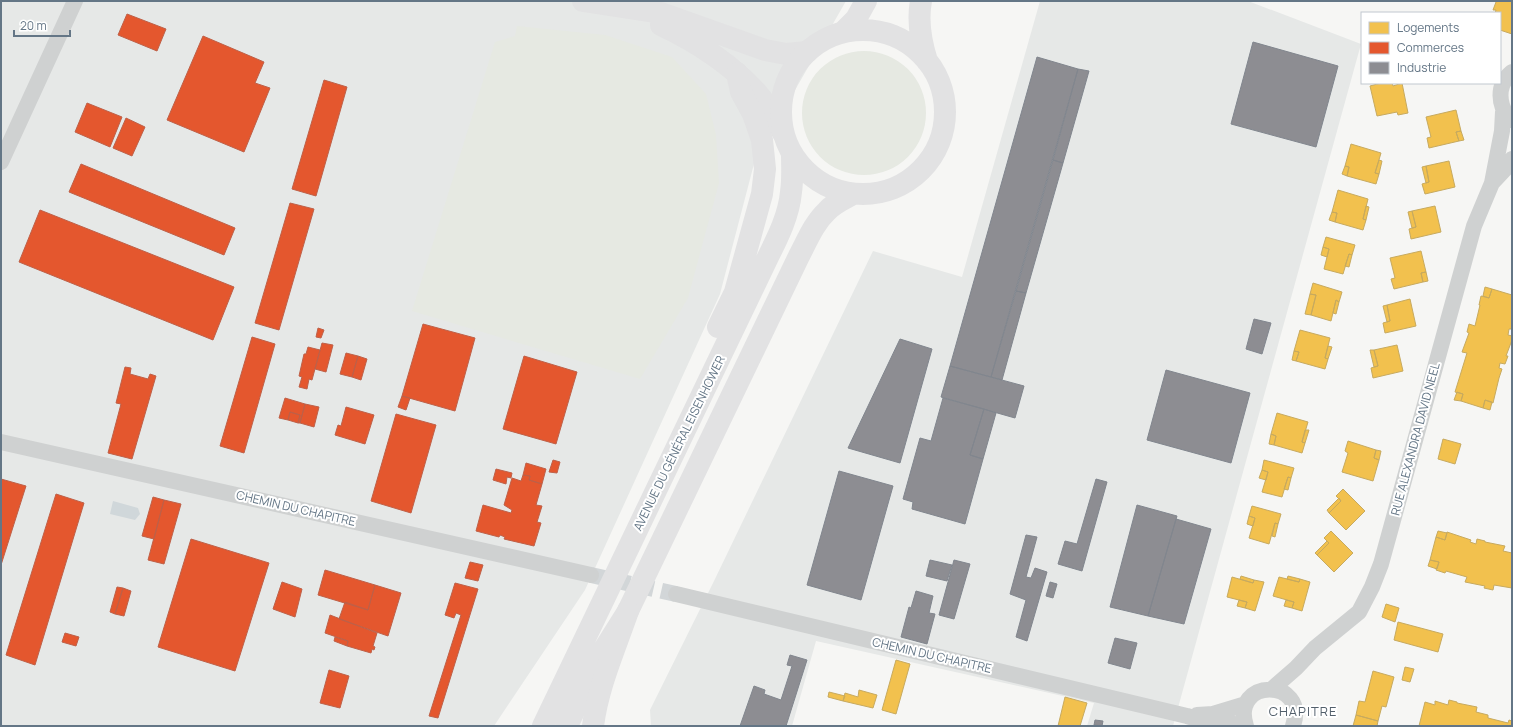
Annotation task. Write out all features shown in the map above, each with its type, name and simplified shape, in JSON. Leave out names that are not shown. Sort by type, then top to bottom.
[{"type":"main road","points":[[583,1],[661,13],[765,50],[786,54],[807,52]]},
{"type":"main road","points":[[843,32],[856,20],[866,1]]},
{"type":"main road","points":[[921,1],[919,11],[921,41],[927,62]]},
{"type":"main road","points":[[625,8],[711,52],[737,73],[759,94],[783,133],[792,154],[803,169],[818,182],[835,190],[853,194],[871,194],[888,191],[904,184],[918,173],[930,160],[938,145],[944,128],[945,110],[943,93],[937,76],[927,62],[910,46],[889,35],[874,31],[859,30],[843,32],[818,43],[795,65],[785,86],[782,98],[781,115],[783,133]]},
{"type":"main road","points":[[710,377],[713,339],[734,292],[762,194],[765,169],[762,140],[753,114],[741,92],[737,73]]},
{"type":"main road","name":"AVENUE DU GÉNÉRAL EISENHOWER","points":[[543,726],[602,606],[783,223],[791,194],[793,173],[792,154]]},
{"type":"main road","points":[[593,726],[603,684],[628,612],[817,222],[826,211],[836,203],[853,194]]},
{"type":"main road","points":[[567,726],[601,654],[628,612]]},
{"type":"street","points":[[1,162],[75,1]]},
{"type":"street","points":[[1492,183],[1502,131],[1508,117],[1500,100],[1501,87],[1507,76],[1512,72]]},
{"type":"street","points":[[1492,183],[1508,166],[1512,159]]},
{"type":"street","name":"RUE ALEXANDRA DAVID NEEL","points":[[1272,689],[1316,648],[1359,612],[1372,587],[1383,557],[1474,226],[1492,183]]},
{"type":"street","name":"CHEMIN DU CHAPITRE","points":[[1,442],[591,575]]},
{"type":"street","name":"CHEMIN DU CHAPITRE","points":[[676,594],[1187,716],[1213,724],[1235,724],[1243,726]]},
{"type":"street","points":[[1296,668],[1292,701],[1297,723]]},
{"type":"street","points":[[1246,726],[1244,715],[1246,704],[1250,697],[1257,692],[1264,689],[1272,689],[1283,693],[1292,701]]},
{"type":"street","name":"CHEMIN DU CHAPITRE","points":[[1187,716],[1213,714],[1246,704]]},
{"type":"shaded area","points":[[1,1],[846,1],[755,160],[720,294],[585,590],[494,726],[1,726]]},
{"type":"shaded area","points":[[1040,1],[1248,1],[1361,44],[1173,726],[1087,726],[1094,703],[816,641],[792,726],[651,726],[650,710],[873,251],[962,277]]},
{"type":"shaded area","points":[[517,26],[605,35],[672,57],[706,94],[716,135],[719,183],[688,298],[640,379],[412,311],[495,42],[515,36]]},
{"type":"shaded area","points":[[864,51],[888,56],[908,69],[921,89],[926,113],[921,137],[908,157],[888,170],[864,175],[840,170],[820,157],[807,137],[802,113],[807,89],[820,69],[840,56]]},
{"type":"shaded area","points":[[113,501],[138,508],[140,514],[135,520],[110,514]]},
{"type":"building: Logements","points":[[1495,1],[1512,1],[1512,34],[1501,30],[1501,12],[1495,12],[1496,10],[1493,10]]},
{"type":"building: Logements","points":[[1377,84],[1392,84],[1393,86],[1402,84],[1408,113],[1398,115],[1397,112],[1377,116],[1370,86]]},
{"type":"building: Logements","points":[[1456,110],[1461,131],[1456,132],[1459,141],[1429,148],[1427,138],[1431,137],[1426,117]]},
{"type":"building: Logements","points":[[1461,131],[1464,140],[1459,141],[1456,132]]},
{"type":"building: Logements","points":[[1351,144],[1381,153],[1375,173],[1379,174],[1376,184],[1347,176],[1349,167],[1345,166]]},
{"type":"building: Logements","points":[[1379,160],[1382,161],[1379,174],[1375,173]]},
{"type":"building: Logements","points":[[1449,161],[1455,187],[1425,194],[1422,184],[1429,182],[1426,166]]},
{"type":"building: Logements","points":[[1345,166],[1349,167],[1347,176],[1342,174]]},
{"type":"building: Logements","points":[[1426,166],[1429,182],[1426,183],[1422,167]]},
{"type":"building: Logements","points":[[1338,190],[1368,199],[1363,219],[1366,220],[1363,230],[1335,222],[1337,213],[1332,212]]},
{"type":"building: Logements","points":[[1366,206],[1369,207],[1366,220],[1363,219]]},
{"type":"building: Logements","points":[[1435,206],[1441,232],[1411,239],[1409,229],[1416,227],[1412,211]]},
{"type":"building: Logements","points":[[1412,211],[1416,227],[1412,228],[1408,212]]},
{"type":"building: Logements","points":[[1332,212],[1337,213],[1335,222],[1329,220]]},
{"type":"building: Logements","points":[[1326,237],[1355,245],[1352,255],[1349,254],[1343,274],[1324,269],[1329,249],[1323,247]]},
{"type":"building: Logements","points":[[1323,247],[1329,249],[1327,257],[1321,255]]},
{"type":"building: Logements","points":[[1421,251],[1426,272],[1421,273],[1423,282],[1394,289],[1391,279],[1395,278],[1390,258]]},
{"type":"building: Logements","points":[[1349,254],[1352,255],[1349,267],[1345,266]]},
{"type":"building: Logements","points":[[1426,272],[1428,281],[1423,282],[1421,273]]},
{"type":"building: Logements","points":[[1313,283],[1342,292],[1339,302],[1336,300],[1331,321],[1311,315],[1316,295],[1310,294]]},
{"type":"building: Logements","points":[[1485,287],[1492,289],[1489,298],[1483,296]]},
{"type":"building: Logements","points":[[1492,289],[1512,295],[1512,329],[1509,329],[1508,335],[1512,336],[1512,340],[1506,356],[1508,356],[1505,364],[1500,363],[1499,368],[1502,369],[1493,403],[1485,400],[1483,408],[1461,401],[1463,394],[1455,392],[1467,353],[1462,352],[1469,333],[1467,332],[1469,324],[1475,326],[1481,296],[1489,298]]},
{"type":"building: Logements","points":[[1310,294],[1316,295],[1311,315],[1305,314]]},
{"type":"building: Logements","points":[[1410,299],[1416,326],[1385,333],[1383,323],[1390,321],[1387,305]]},
{"type":"building: Logements","points":[[1336,300],[1339,302],[1336,314],[1333,313]]},
{"type":"building: Logements","points":[[1387,305],[1390,321],[1387,322],[1383,306]]},
{"type":"building: Logements","points":[[1300,330],[1330,338],[1325,358],[1328,359],[1325,369],[1296,361],[1299,352],[1294,351]]},
{"type":"building: Logements","points":[[1397,345],[1403,371],[1373,378],[1371,368],[1378,366],[1374,350]]},
{"type":"building: Logements","points":[[1328,346],[1332,347],[1328,359],[1325,358]]},
{"type":"building: Logements","points":[[1370,350],[1374,350],[1378,366],[1374,367]]},
{"type":"building: Logements","points":[[1294,351],[1299,352],[1296,361],[1292,360]]},
{"type":"building: Logements","points":[[1457,392],[1463,394],[1461,401],[1454,400]]},
{"type":"building: Logements","points":[[1485,400],[1492,402],[1490,410],[1483,408]]},
{"type":"building: Logements","points":[[1277,413],[1308,422],[1302,442],[1305,443],[1302,453],[1274,445],[1276,436],[1271,434]]},
{"type":"building: Logements","points":[[1305,430],[1309,430],[1305,443],[1302,442]]},
{"type":"building: Logements","points":[[1271,434],[1276,436],[1274,445],[1269,444]]},
{"type":"building: Logements","points":[[1443,439],[1461,444],[1455,464],[1438,459]]},
{"type":"building: Logements","points":[[1348,441],[1376,450],[1374,458],[1379,460],[1373,481],[1342,472],[1348,453],[1345,451]]},
{"type":"building: Logements","points":[[1376,450],[1381,451],[1379,460],[1374,458]]},
{"type":"building: Logements","points":[[1264,460],[1294,468],[1291,478],[1288,477],[1282,497],[1262,492],[1268,472],[1262,470]]},
{"type":"building: Logements","points":[[1262,470],[1268,472],[1266,480],[1259,478]]},
{"type":"building: Logements","points":[[1288,477],[1291,478],[1288,490],[1284,489]]},
{"type":"building: Logements","points":[[1343,489],[1365,511],[1346,530],[1329,513],[1341,501],[1336,496]]},
{"type":"building: Logements","points":[[1339,498],[1341,501],[1329,513],[1327,510]]},
{"type":"building: Logements","points":[[1252,506],[1281,514],[1278,524],[1275,523],[1269,544],[1249,538],[1255,518],[1249,516]]},
{"type":"building: Logements","points":[[1249,516],[1255,518],[1253,526],[1247,524]]},
{"type":"building: Logements","points":[[1275,523],[1278,524],[1275,537],[1272,536]]},
{"type":"building: Logements","points":[[1331,531],[1353,553],[1334,572],[1317,555],[1329,543],[1324,538]]},
{"type":"building: Logements","points":[[1438,531],[1447,533],[1445,540],[1436,537]]},
{"type":"building: Logements","points":[[1447,532],[1471,540],[1470,542],[1476,544],[1477,539],[1505,546],[1503,551],[1512,553],[1512,588],[1494,585],[1493,590],[1484,588],[1485,586],[1465,582],[1467,577],[1446,571],[1445,573],[1436,570],[1439,562],[1430,560],[1436,537],[1445,540]]},
{"type":"building: Logements","points":[[1327,541],[1329,543],[1317,555],[1315,553]]},
{"type":"building: Logements","points":[[1430,560],[1439,562],[1437,569],[1428,566]]},
{"type":"building: Logements","points":[[1241,576],[1254,580],[1253,583],[1240,579]]},
{"type":"building: Logements","points":[[1288,576],[1300,579],[1299,582],[1287,579]]},
{"type":"building: Logements","points":[[1232,577],[1253,583],[1254,580],[1264,582],[1255,611],[1245,608],[1247,602],[1227,597]]},
{"type":"building: Logements","points":[[1279,577],[1299,582],[1300,579],[1310,582],[1302,611],[1292,608],[1294,602],[1273,596]]},
{"type":"building: Logements","points":[[1239,600],[1247,602],[1245,608],[1237,606]]},
{"type":"building: Logements","points":[[1286,600],[1294,602],[1292,608],[1284,606]]},
{"type":"building: Logements","points":[[1386,604],[1399,608],[1395,622],[1382,617]]},
{"type":"building: Logements","points":[[1398,622],[1443,634],[1438,652],[1394,640]]},
{"type":"building: Logements","points":[[896,660],[910,664],[896,714],[882,710]]},
{"type":"building: Logements","points":[[1405,667],[1414,669],[1410,682],[1402,680]]},
{"type":"building: Logements","points":[[1373,671],[1394,677],[1386,707],[1382,706],[1378,721],[1356,715],[1359,701],[1365,702]]},
{"type":"building: Logements","points":[[859,690],[877,695],[873,708],[843,701],[845,693],[858,697]]},
{"type":"building: Logements","points":[[829,692],[845,696],[843,701],[828,697]]},
{"type":"building: Logements","points":[[1065,697],[1087,703],[1080,726],[1058,726]]},
{"type":"building: Logements","points":[[1449,700],[1477,707],[1476,712],[1488,715],[1488,718],[1508,723],[1509,720],[1512,721],[1512,726],[1419,726],[1425,702],[1435,705],[1435,701],[1448,705]]},
{"type":"building: Logements","points":[[1356,715],[1378,721],[1377,726],[1353,726]]},
{"type":"building: Commerces","points":[[127,14],[166,29],[157,51],[118,35]]},
{"type":"building: Commerces","points":[[203,36],[264,62],[255,83],[270,88],[244,152],[167,120]]},
{"type":"building: Commerces","points":[[324,80],[347,87],[316,196],[292,189]]},
{"type":"building: Commerces","points":[[87,103],[122,117],[110,147],[75,132]]},
{"type":"building: Commerces","points":[[126,118],[145,127],[132,156],[113,148]]},
{"type":"building: Commerces","points":[[81,164],[235,228],[224,255],[69,192]]},
{"type":"building: Commerces","points":[[290,203],[314,209],[279,330],[255,323]]},
{"type":"building: Commerces","points":[[40,210],[234,287],[213,340],[19,262]]},
{"type":"building: Commerces","points":[[423,324],[475,338],[455,411],[402,396]]},
{"type":"building: Commerces","points":[[318,328],[324,330],[321,338],[316,337]]},
{"type":"building: Commerces","points":[[252,337],[275,344],[244,453],[220,446]]},
{"type":"building: Commerces","points":[[322,343],[333,345],[326,372],[315,369]]},
{"type":"building: Commerces","points":[[308,347],[320,350],[312,380],[309,379],[307,389],[299,387],[302,377],[299,376],[304,354],[306,354]]},
{"type":"building: Commerces","points":[[346,353],[358,356],[352,377],[340,374]]},
{"type":"building: Commerces","points":[[358,356],[367,359],[361,380],[352,377]]},
{"type":"building: Commerces","points":[[524,356],[577,372],[556,444],[503,429]]},
{"type":"building: Commerces","points":[[125,367],[131,368],[130,374],[148,379],[150,374],[156,376],[132,459],[108,453],[121,404],[116,403]]},
{"type":"building: Commerces","points":[[402,396],[410,398],[406,410],[398,407]]},
{"type":"building: Commerces","points":[[285,398],[305,404],[300,423],[298,423],[300,415],[290,412],[288,420],[279,418]]},
{"type":"building: Commerces","points":[[305,404],[319,407],[314,427],[300,423]]},
{"type":"building: Commerces","points":[[346,407],[374,415],[365,444],[335,435],[338,425],[341,426]]},
{"type":"building: Commerces","points":[[290,412],[300,415],[298,423],[288,420]]},
{"type":"building: Commerces","points":[[396,414],[436,425],[411,513],[371,501]]},
{"type":"building: Commerces","points":[[553,460],[560,462],[557,473],[549,472]]},
{"type":"building: Commerces","points":[[526,463],[546,469],[542,484],[529,480],[530,476],[523,475]]},
{"type":"building: Commerces","points":[[496,469],[512,473],[511,478],[507,477],[506,484],[493,480]]},
{"type":"building: Commerces","points":[[523,475],[530,476],[529,480],[542,484],[536,505],[542,506],[537,522],[541,523],[534,546],[504,539],[505,537],[500,535],[499,537],[476,531],[483,505],[511,513],[512,510],[504,505],[512,478],[521,481]]},
{"type":"building: Commerces","points":[[1,479],[26,486],[1,565]]},
{"type":"building: Commerces","points":[[56,494],[84,503],[35,665],[6,655]]},
{"type":"building: Commerces","points":[[153,497],[164,500],[154,539],[142,536]]},
{"type":"building: Commerces","points":[[164,500],[181,504],[164,564],[148,560]]},
{"type":"building: Commerces","points":[[191,539],[269,563],[235,671],[158,647]]},
{"type":"building: Commerces","points":[[470,562],[483,565],[478,581],[465,578]]},
{"type":"building: Commerces","points":[[325,570],[375,585],[368,610],[318,595]]},
{"type":"building: Commerces","points":[[282,582],[302,589],[295,617],[273,609]]},
{"type":"building: Commerces","points":[[455,583],[478,589],[438,718],[429,716],[461,615],[456,613],[454,618],[445,615]]},
{"type":"building: Commerces","points":[[375,585],[401,593],[388,636],[339,619],[345,602],[368,610]]},
{"type":"building: Commerces","points":[[117,587],[123,588],[115,614],[110,612]]},
{"type":"building: Commerces","points":[[123,588],[131,591],[124,616],[115,614]]},
{"type":"building: Commerces","points":[[330,615],[377,633],[373,646],[375,647],[374,650],[372,649],[371,653],[347,646],[348,641],[325,633]]},
{"type":"building: Commerces","points":[[65,633],[79,637],[76,646],[62,642]]},
{"type":"building: Commerces","points":[[335,637],[348,641],[347,646],[334,641]]},
{"type":"building: Commerces","points":[[329,670],[349,676],[340,708],[320,703]]},
{"type":"building: Industrie","points":[[1253,42],[1338,66],[1316,147],[1231,124]]},
{"type":"building: Industrie","points":[[1037,57],[1078,69],[991,377],[950,366]]},
{"type":"building: Industrie","points":[[1078,69],[1089,71],[1063,163],[1053,160]]},
{"type":"building: Industrie","points":[[1053,160],[1063,163],[1026,293],[1016,291]]},
{"type":"building: Industrie","points":[[1016,291],[1026,293],[1002,380],[991,377]]},
{"type":"building: Industrie","points":[[1254,319],[1271,323],[1262,354],[1246,349]]},
{"type":"building: Industrie","points":[[900,339],[932,349],[900,463],[848,448]]},
{"type":"building: Industrie","points":[[950,366],[1024,386],[1015,418],[941,397]]},
{"type":"building: Industrie","points":[[1166,370],[1250,393],[1231,463],[1147,440]]},
{"type":"building: Industrie","points":[[943,398],[984,409],[970,455],[983,459],[965,524],[912,509],[913,502],[903,499],[920,438],[931,441]]},
{"type":"building: Industrie","points":[[984,409],[996,413],[983,459],[970,455]]},
{"type":"building: Industrie","points":[[839,471],[893,486],[861,600],[807,585]]},
{"type":"building: Industrie","points":[[1096,479],[1107,482],[1082,571],[1058,564],[1065,541],[1077,544]]},
{"type":"building: Industrie","points":[[1137,505],[1177,516],[1148,616],[1110,607]]},
{"type":"building: Industrie","points":[[1176,519],[1211,529],[1184,624],[1148,616]]},
{"type":"building: Industrie","points":[[1026,535],[1037,537],[1026,577],[1031,578],[1035,568],[1047,572],[1027,641],[1016,637],[1026,600],[1010,594]]},
{"type":"building: Industrie","points":[[930,560],[952,565],[947,581],[926,576]]},
{"type":"building: Industrie","points":[[954,560],[970,564],[954,619],[939,615]]},
{"type":"building: Industrie","points":[[1050,582],[1057,584],[1053,598],[1046,596]]},
{"type":"building: Industrie","points":[[916,591],[933,596],[929,613],[935,614],[927,644],[901,637],[909,607],[911,608]]},
{"type":"building: Industrie","points":[[1115,638],[1137,643],[1130,669],[1108,663]]},
{"type":"building: Industrie","points":[[790,655],[807,660],[786,726],[740,726],[754,686],[765,690],[764,694],[781,700],[792,666],[787,665]]},
{"type":"building: Industrie","points":[[1095,720],[1103,721],[1102,726],[1094,725]]},
{"type":"tunnel","points":[[591,575],[676,594]]},
{"type":"district","name":"CHAPITRE","points":[[1303,711]]}]
